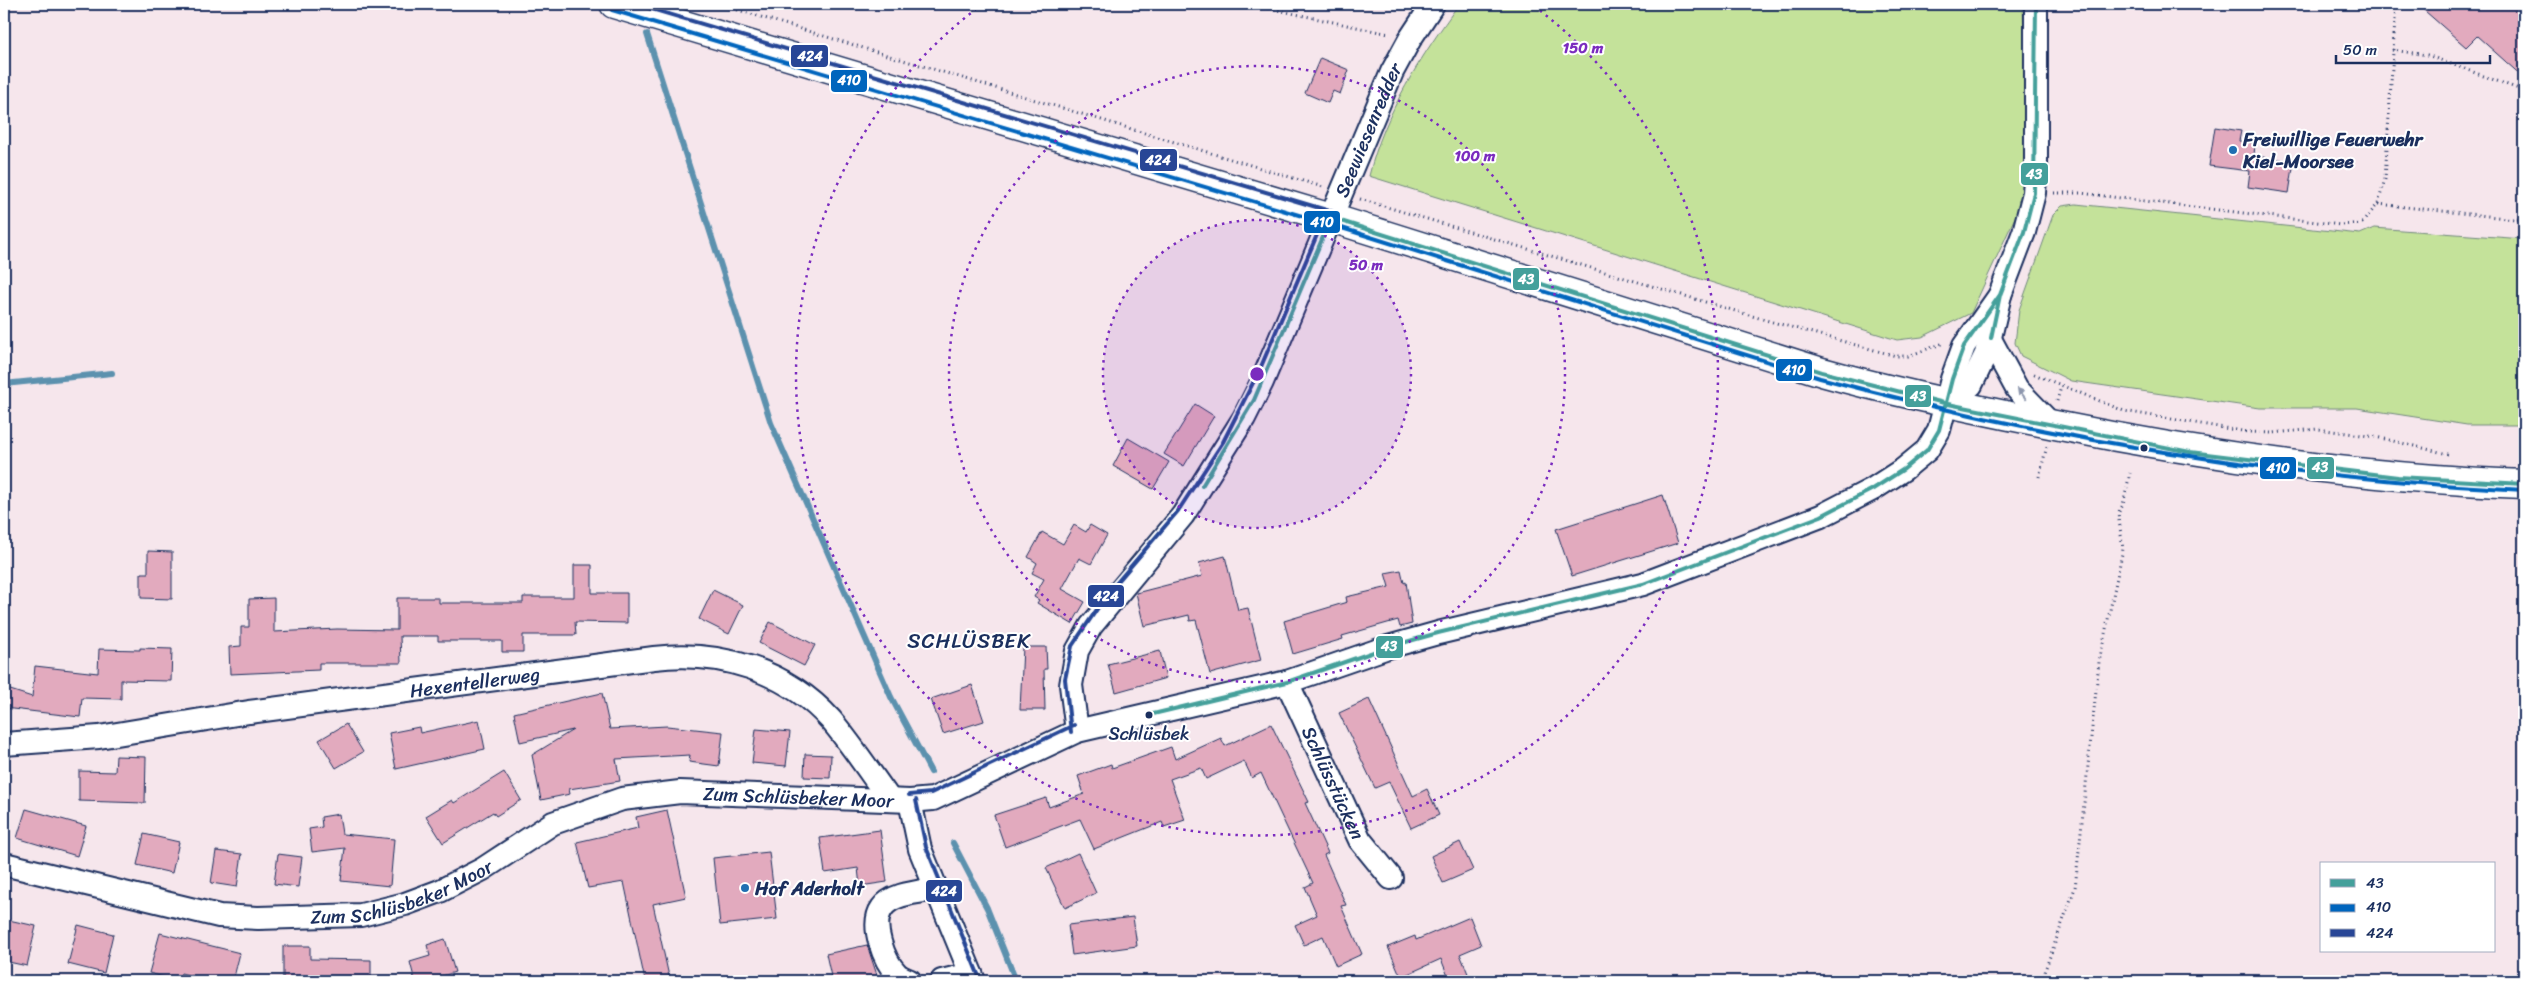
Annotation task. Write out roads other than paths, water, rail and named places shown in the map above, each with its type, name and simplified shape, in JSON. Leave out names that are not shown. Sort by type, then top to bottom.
[{"type":"main road","points":[[614,4],[1331,218],[1822,372],[1948,404],[2190,452],[2315,469],[2398,477],[2524,484]]},
{"type":"street","name":"Seewiesenredder","points":[[1076,731],[1070,685],[1077,651],[1091,626],[1183,515],[1244,418],[1277,348],[1392,72],[1410,39],[1433,4]]},
{"type":"street","points":[[1948,404],[1971,385],[1991,341],[2000,295],[2024,232],[2034,193],[2036,155],[2036,4]]},
{"type":"street","name":"Zum Schlüsbeker Moor","points":[[4,864],[220,916],[258,918],[361,915],[405,904],[440,891],[482,869],[553,823],[622,799],[680,792],[900,801],[933,799],[1076,731],[1287,682],[1388,647],[1438,633],[1643,584],[1821,516],[1873,489],[1919,458],[1936,438],[1948,404],[1952,379],[1964,346],[2000,295]]},
{"type":"street","points":[[1991,341],[2018,389],[2052,425]]},
{"type":"street","name":"Hexentellerweg","points":[[4,744],[99,737],[358,697],[662,657],[705,656],[734,661],[757,669],[807,698],[830,720],[900,801]]},
{"type":"street","name":"Schlüsstücken","points":[[1287,682],[1360,840],[1391,878]]},
{"type":"street","points":[[900,801],[973,978],[942,981]]},
{"type":"street","points":[[910,981],[898,975],[889,964],[880,940],[878,925],[882,908],[894,898],[936,888]]},
{"type":"waterway","points":[[647,34],[771,423],[891,697],[931,772]]},
{"type":"waterway","points":[[4,384],[112,373]]},
{"type":"waterway","points":[[953,843],[987,908],[1016,981]]},
{"type":"place","name":"Freiwillige Feuerwehr Kiel-Moorsee","points":[[2233,150]]},
{"type":"place","name":"Schlüsbek","points":[[1149,715]]},
{"type":"place","name":"Hof Aderholt","points":[[745,888]]},
{"type":"district","name":"SCHLÜSBEK","points":[[969,641]]}]
